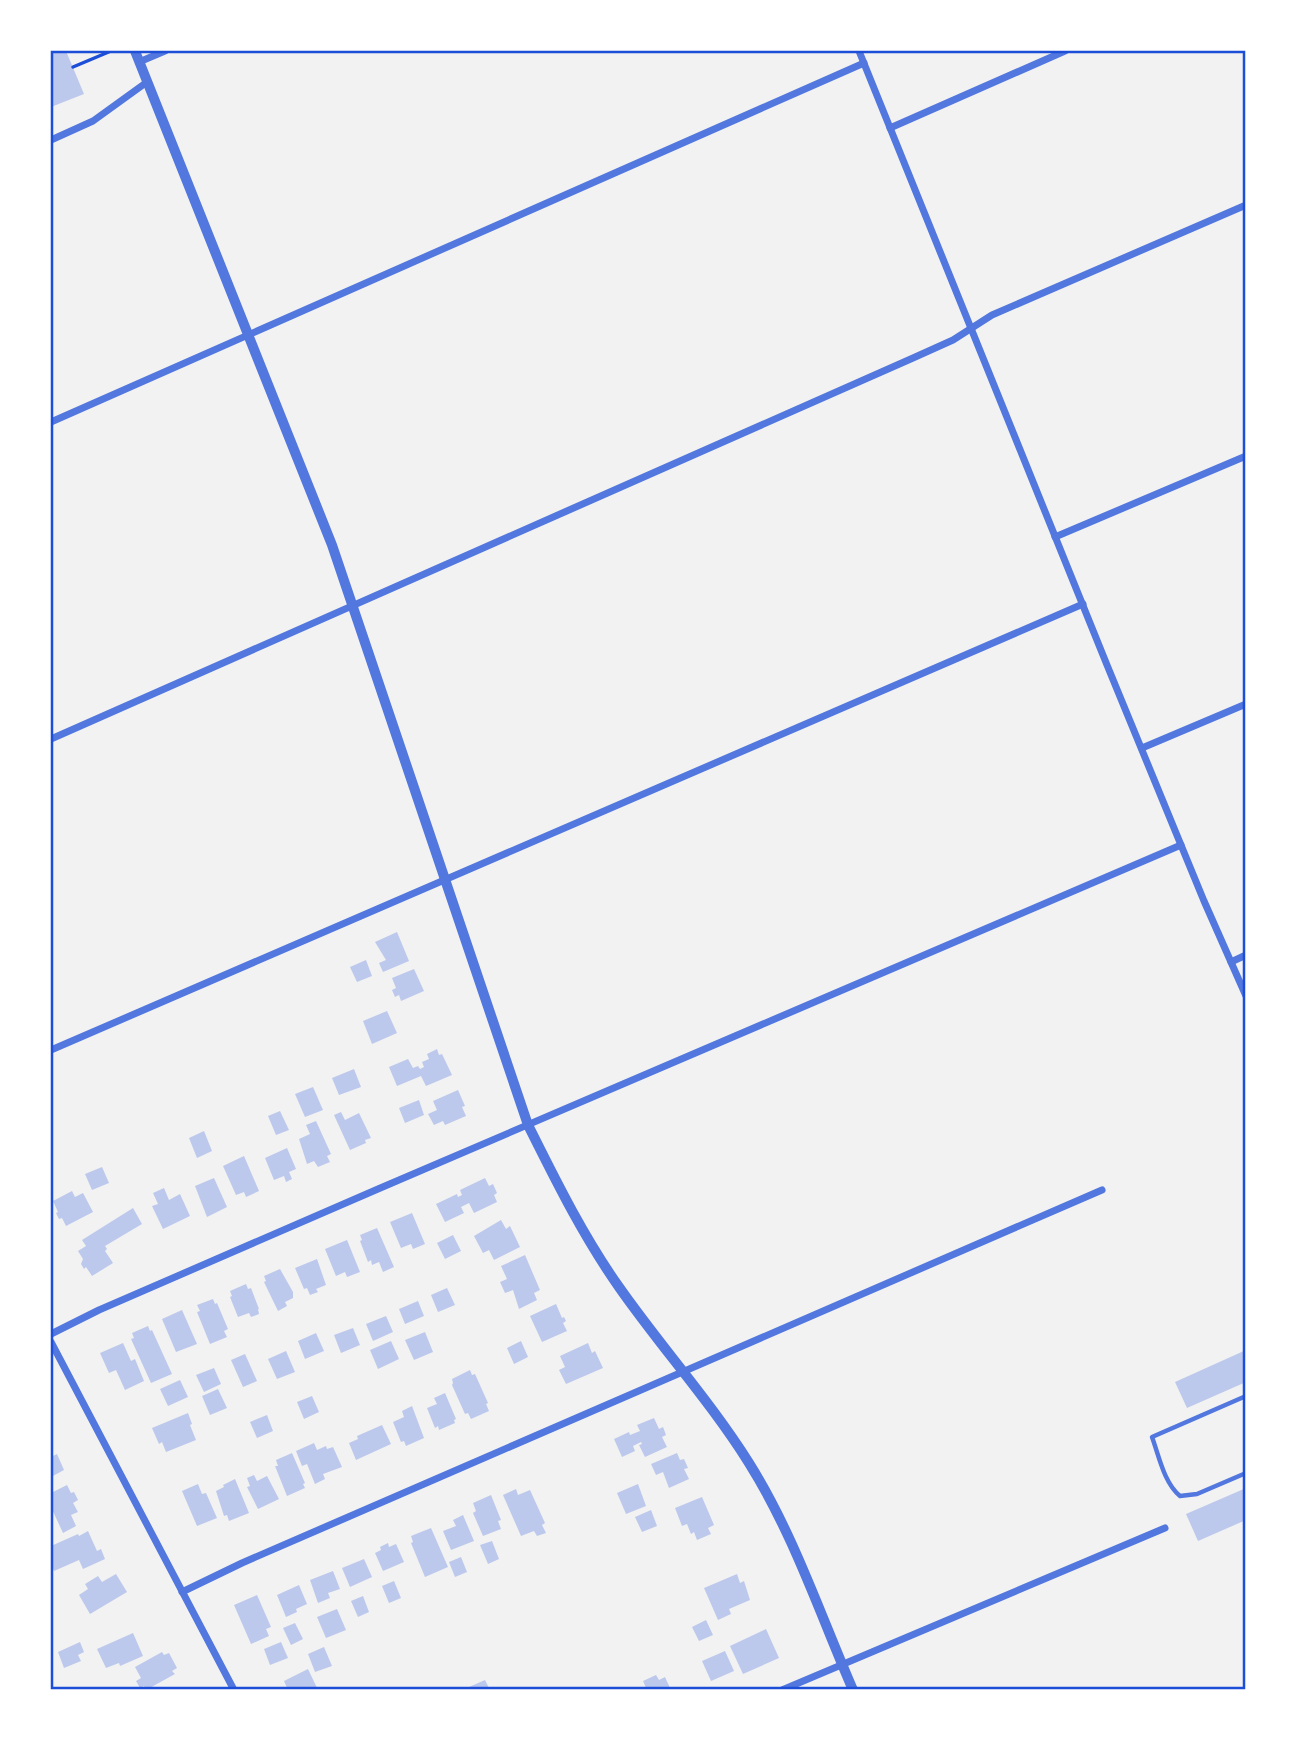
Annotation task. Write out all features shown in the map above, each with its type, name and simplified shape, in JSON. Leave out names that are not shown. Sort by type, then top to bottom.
[{"type":"street","points":[[135,51],[332,545],[528,1125],[567,1205],[588,1240],[632,1304],[720,1417],[770,1499],[853,1690]]},
{"type":"street","points":[[139,62],[165,51]]},
{"type":"street","points":[[859,51],[1181,845],[1246,996]]},
{"type":"street","points":[[890,128],[1065,51]]},
{"type":"street","points":[[51,422],[864,63]]},
{"type":"street","points":[[51,140],[93,121],[146,82]]},
{"type":"street","points":[[51,739],[913,358],[953,340],[971,327],[1011,306],[1246,205]]},
{"type":"street","points":[[1055,537],[1246,456]]},
{"type":"street","points":[[51,1050],[1083,604]]},
{"type":"street","points":[[1142,748],[1246,704]]},
{"type":"street","points":[[51,1334],[99,1310],[1181,845]]},
{"type":"street","points":[[1231,962],[1246,955]]},
{"type":"street","points":[[182,1591],[1102,1190]]},
{"type":"street","points":[[51,1342],[234,1690]]},
{"type":"street","points":[[782,1690],[1165,1528]]},
{"type":"lane","points":[[1246,1396],[1152,1437],[1166,1474],[1180,1496],[1197,1494],[1246,1473]]},
{"type":"path","points":[[73,67],[111,51]]},
{"type":"building","points":[[51,51],[66,51],[84,94],[51,107]]},
{"type":"building","points":[[397,932],[409,961],[383,972],[379,963],[386,960],[375,942]]},
{"type":"building","points":[[366,960],[372,976],[357,982],[350,967]]},
{"type":"building","points":[[414,969],[424,991],[401,1001],[399,995],[395,997],[392,990],[396,988],[392,978]]},
{"type":"building","points":[[387,1011],[397,1033],[372,1044],[363,1021]]},
{"type":"building","points":[[437,1049],[452,1075],[426,1086],[421,1076],[397,1086],[389,1067],[408,1059],[413,1068],[418,1066],[420,1069],[424,1067],[422,1062],[429,1059],[427,1054]]},
{"type":"building","points":[[354,1069],[361,1087],[339,1095],[332,1078]]},
{"type":"building","points":[[313,1087],[323,1110],[305,1117],[295,1094]]},
{"type":"building","points":[[458,1090],[466,1116],[445,1125],[443,1121],[434,1125],[428,1114],[437,1110],[433,1101]]},
{"type":"building","points":[[419,1100],[424,1115],[405,1123],[399,1108]]},
{"type":"building","points":[[280,1111],[289,1130],[276,1135],[268,1116]]},
{"type":"building","points":[[341,1112],[345,1120],[359,1113],[371,1138],[365,1140],[366,1143],[350,1150],[334,1115]]},
{"type":"building","points":[[316,1121],[331,1154],[327,1156],[330,1162],[318,1167],[314,1161],[307,1164],[299,1139],[310,1134],[306,1125]]},
{"type":"building","points":[[204,1131],[212,1151],[197,1158],[189,1138]]},
{"type":"building","points":[[287,1148],[296,1169],[289,1172],[292,1179],[286,1182],[284,1176],[274,1180],[265,1158]]},
{"type":"building","points":[[244,1156],[259,1191],[246,1197],[244,1192],[236,1195],[223,1166]]},
{"type":"building","points":[[102,1167],[109,1183],[92,1190],[85,1174]]},
{"type":"building","points":[[214,1178],[227,1207],[207,1217],[195,1186]]},
{"type":"building","points":[[485,1178],[489,1186],[493,1184],[497,1202],[474,1213],[469,1203],[461,1207],[464,1213],[445,1222],[436,1204],[457,1194],[458,1197],[462,1195],[460,1190]]},
{"type":"building","points":[[164,1188],[169,1200],[180,1194],[190,1216],[163,1229],[152,1206],[158,1204],[153,1193]]},
{"type":"building","points":[[72,1191],[75,1197],[83,1193],[93,1212],[66,1226],[62,1218],[59,1219],[53,1201]]},
{"type":"building","points":[[133,1208],[142,1224],[105,1246],[105,1251],[113,1263],[92,1276],[81,1264],[83,1259],[78,1251],[86,1246],[82,1240]]},
{"type":"building","points":[[412,1213],[425,1244],[413,1249],[411,1244],[401,1248],[390,1222]]},
{"type":"building","points":[[501,1220],[506,1229],[510,1226],[520,1247],[494,1260],[489,1250],[483,1253],[474,1236]]},
{"type":"building","points":[[377,1228],[394,1267],[383,1272],[379,1262],[372,1265],[371,1260],[368,1262],[360,1241],[360,1235]]},
{"type":"building","points":[[453,1235],[461,1251],[445,1259],[437,1243]]},
{"type":"building","points":[[347,1240],[360,1272],[347,1277],[345,1272],[336,1276],[325,1249]]},
{"type":"building","points":[[525,1255],[540,1290],[534,1293],[537,1300],[519,1309],[513,1290],[505,1293],[500,1282],[507,1279],[501,1266]]},
{"type":"building","points":[[317,1259],[326,1285],[310,1295],[307,1288],[304,1289],[295,1268]]},
{"type":"building","points":[[280,1269],[293,1292],[293,1298],[285,1302],[287,1306],[278,1311],[264,1282],[264,1276]]},
{"type":"building","points":[[246,1284],[248,1289],[251,1288],[259,1314],[251,1317],[249,1313],[238,1317],[230,1291]]},
{"type":"building","points":[[447,1288],[455,1305],[438,1312],[431,1295]]},
{"type":"building","points":[[213,1299],[228,1329],[224,1331],[227,1337],[210,1344],[197,1312],[200,1311],[197,1305]]},
{"type":"building","points":[[418,1301],[424,1316],[405,1324],[399,1309]]},
{"type":"building","points":[[556,1304],[566,1321],[563,1323],[567,1331],[542,1342],[530,1316]]},
{"type":"building","points":[[182,1310],[197,1344],[176,1352],[162,1319]]},
{"type":"building","points":[[386,1316],[393,1332],[373,1341],[366,1324]]},
{"type":"building","points":[[148,1326],[172,1374],[151,1383],[131,1339],[134,1338],[132,1333]]},
{"type":"building","points":[[353,1328],[360,1345],[341,1353],[334,1335]]},
{"type":"building","points":[[425,1332],[433,1352],[414,1360],[405,1340]]},
{"type":"building","points":[[316,1333],[324,1351],[305,1359],[298,1341]]},
{"type":"building","points":[[391,1341],[399,1359],[378,1369],[370,1350]]},
{"type":"building","points":[[521,1341],[528,1357],[514,1364],[507,1348]]},
{"type":"building","points":[[123,1343],[131,1361],[135,1359],[144,1381],[125,1390],[116,1370],[109,1373],[100,1353]]},
{"type":"building","points":[[588,1343],[603,1368],[566,1384],[559,1370],[565,1367],[560,1356]]},
{"type":"building","points":[[1246,1350],[1246,1382],[1187,1408],[1175,1382]]},
{"type":"building","points":[[286,1351],[295,1372],[277,1379],[268,1359]]},
{"type":"building","points":[[245,1354],[257,1381],[243,1387],[231,1360]]},
{"type":"building","points":[[214,1368],[221,1384],[204,1392],[196,1375]]},
{"type":"building","points":[[470,1370],[472,1375],[475,1374],[489,1411],[471,1419],[468,1413],[465,1414],[452,1385],[452,1379]]},
{"type":"building","points":[[180,1380],[188,1397],[168,1406],[160,1389]]},
{"type":"building","points":[[218,1389],[227,1408],[210,1415],[202,1396]]},
{"type":"building","points":[[445,1393],[456,1419],[455,1423],[439,1430],[438,1426],[435,1428],[427,1408],[437,1404],[434,1398]]},
{"type":"building","points":[[312,1396],[319,1412],[304,1419],[297,1402]]},
{"type":"building","points":[[412,1406],[424,1438],[406,1446],[404,1441],[401,1442],[393,1422],[404,1417],[402,1411]]},
{"type":"building","points":[[188,1413],[196,1440],[166,1452],[152,1428]]},
{"type":"building","points":[[267,1415],[273,1431],[257,1438],[250,1422]]},
{"type":"building","points":[[654,1418],[659,1429],[663,1427],[666,1435],[662,1437],[667,1447],[645,1457],[639,1445],[641,1442],[633,1446],[635,1451],[622,1457],[614,1439],[629,1432],[630,1435],[640,1431],[637,1425]]},
{"type":"building","points":[[382,1425],[391,1444],[356,1460],[349,1443],[358,1439],[357,1436]]},
{"type":"building","points":[[314,1443],[317,1450],[326,1446],[327,1449],[333,1447],[342,1467],[323,1474],[325,1479],[315,1484],[307,1464],[302,1466],[296,1451]]},
{"type":"building","points":[[292,1453],[305,1488],[287,1496],[275,1466],[278,1466],[276,1460]]},
{"type":"building","points":[[677,1453],[680,1460],[684,1459],[688,1468],[684,1469],[689,1479],[669,1488],[663,1472],[656,1475],[651,1464]]},
{"type":"building","points":[[57,1454],[64,1470],[51,1477],[51,1457]]},
{"type":"building","points":[[254,1475],[257,1481],[267,1476],[279,1499],[258,1509],[247,1487],[250,1486],[247,1478]]},
{"type":"building","points":[[235,1479],[249,1513],[229,1521],[227,1515],[224,1516],[216,1491]]},
{"type":"building","points":[[198,1484],[202,1494],[206,1493],[217,1518],[197,1526],[182,1491]]},
{"type":"building","points":[[638,1484],[646,1506],[626,1514],[617,1493]]},
{"type":"building","points":[[67,1485],[78,1500],[73,1503],[78,1512],[71,1515],[76,1526],[63,1533],[51,1507],[51,1493]]},
{"type":"building","points":[[1246,1488],[1246,1520],[1198,1541],[1186,1514]]},
{"type":"building","points":[[516,1489],[518,1495],[530,1490],[545,1523],[542,1525],[546,1533],[537,1536],[534,1531],[521,1536],[503,1495]]},
{"type":"building","points":[[491,1495],[501,1520],[498,1521],[501,1529],[483,1536],[473,1513],[476,1511],[473,1503]]},
{"type":"building","points":[[702,1497],[714,1525],[708,1528],[711,1534],[697,1540],[687,1524],[682,1526],[675,1508]]},
{"type":"building","points":[[651,1510],[657,1526],[642,1532],[635,1517]]},
{"type":"building","points":[[463,1515],[474,1541],[451,1550],[443,1531],[456,1526],[453,1520]]},
{"type":"building","points":[[431,1528],[448,1567],[425,1577],[411,1543],[411,1536]]},
{"type":"building","points":[[88,1531],[97,1551],[101,1549],[105,1559],[83,1569],[79,1560],[54,1571],[51,1546]]},
{"type":"building","points":[[492,1541],[499,1559],[488,1564],[480,1545]]},
{"type":"building","points":[[388,1543],[389,1547],[396,1544],[404,1562],[383,1571],[375,1553]]},
{"type":"building","points":[[461,1557],[467,1572],[455,1577],[449,1562]]},
{"type":"building","points":[[364,1559],[372,1577],[350,1587],[342,1568]]},
{"type":"building","points":[[333,1571],[340,1589],[328,1593],[330,1598],[318,1603],[310,1580]]},
{"type":"building","points":[[116,1574],[127,1592],[90,1614],[79,1595],[88,1589],[85,1584],[98,1576],[102,1582]]},
{"type":"building","points":[[737,1574],[740,1583],[744,1581],[750,1600],[729,1609],[731,1614],[718,1620],[704,1588]]},
{"type":"building","points":[[394,1581],[401,1598],[389,1603],[382,1586]]},
{"type":"building","points":[[299,1585],[307,1604],[286,1617],[277,1595]]},
{"type":"building","points":[[257,1595],[271,1627],[266,1629],[269,1636],[251,1644],[234,1605]]},
{"type":"building","points":[[363,1596],[369,1612],[358,1617],[351,1601]]},
{"type":"building","points":[[337,1609],[346,1630],[326,1638],[317,1617]]},
{"type":"building","points":[[706,1620],[713,1635],[699,1641],[692,1627]]},
{"type":"building","points":[[295,1623],[303,1639],[291,1645],[283,1628]]},
{"type":"building","points":[[766,1629],[779,1658],[743,1674],[730,1646]]},
{"type":"building","points":[[133,1633],[143,1656],[120,1666],[119,1663],[106,1668],[97,1649]]},
{"type":"building","points":[[80,1642],[84,1652],[78,1655],[81,1661],[64,1668],[58,1652]]},
{"type":"building","points":[[281,1642],[288,1658],[270,1665],[264,1649]]},
{"type":"building","points":[[324,1647],[332,1666],[315,1672],[308,1654]]},
{"type":"building","points":[[725,1651],[734,1671],[711,1681],[702,1661]]},
{"type":"building","points":[[162,1652],[164,1655],[169,1653],[177,1668],[172,1671],[175,1674],[146,1690],[144,1686],[140,1688],[136,1681],[141,1678],[135,1667]]},
{"type":"building","points":[[308,1669],[318,1690],[288,1690],[284,1681]]},
{"type":"building","points":[[656,1675],[659,1680],[665,1677],[671,1690],[647,1690],[643,1681]]},
{"type":"building","points":[[485,1680],[490,1690],[470,1690],[469,1687]]}]
